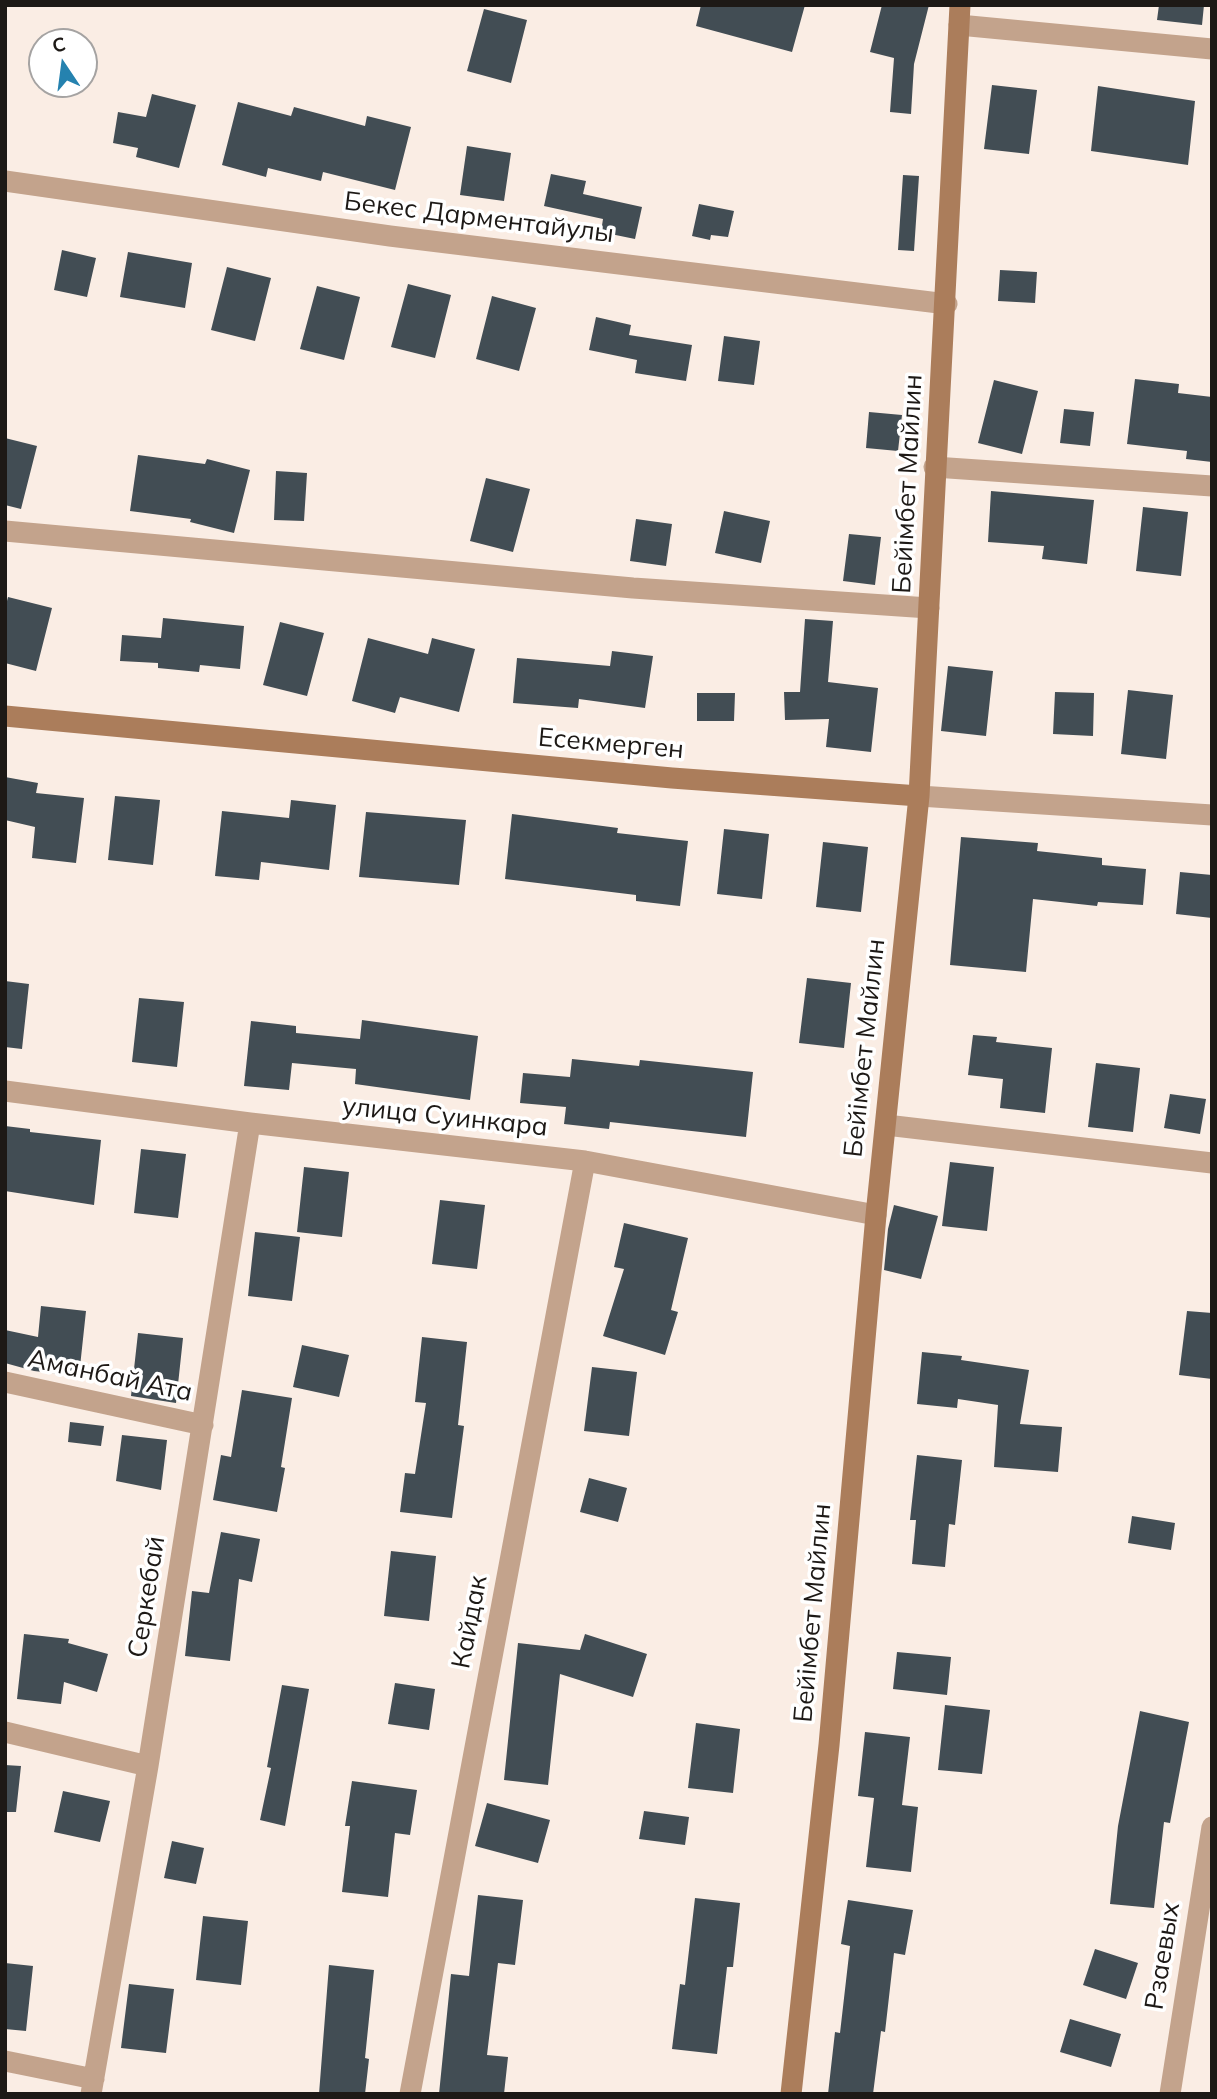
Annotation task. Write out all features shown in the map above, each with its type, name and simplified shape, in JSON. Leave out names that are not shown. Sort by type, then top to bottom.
[{"type":"street","points":[[959,15],[1212,49]]},
{"type":"street","name":"Бейімбет Майлин","points":[[791,2094],[829,1745],[876,1214],[919,796],[934,467],[947,304],[959,15]]},
{"type":"street","name":"Бекес Дарментайулы","points":[[5,181],[390,236],[947,304]]},
{"type":"street","points":[[934,467],[1212,486]]},
{"type":"street","points":[[5,531],[633,588],[929,608]]},
{"type":"street","name":"Eсекмерген","points":[[5,716],[672,778],[1212,815]]},
{"type":"street","name":"улица Суинкара","points":[[5,1091],[250,1123],[585,1161],[876,1214]]},
{"type":"street","name":"Серкебай","points":[[92,2086],[148,1766],[250,1123]]},
{"type":"street","points":[[886,1125],[1212,1163]]},
{"type":"street","name":"Кайдак","points":[[410,2094],[585,1161]]},
{"type":"street","name":"Аманбай Ата","points":[[5,1382],[203,1424]]},
{"type":"street","points":[[5,1732],[148,1766]]},
{"type":"street","name":"Рзаевых","points":[[1170,2094],[1212,1827]]},
{"type":"street","points":[[5,2061],[92,2086]]},
{"type":"building","points":[[701,5],[805,5],[792,52],[696,26]]},
{"type":"building","points":[[882,5],[929,5],[914,64],[911,114],[890,112],[894,58],[870,52]]},
{"type":"building","points":[[1159,5],[1204,5],[1202,25],[1157,20]]},
{"type":"building","points":[[484,9],[527,20],[511,83],[467,71]]},
{"type":"building","points":[[992,85],[1037,90],[1029,154],[984,149]]},
{"type":"building","points":[[1098,86],[1195,101],[1188,165],[1091,151]]},
{"type":"building","points":[[152,94],[196,105],[179,168],[136,157],[138,148],[113,143],[118,112],[146,117]]},
{"type":"building","points":[[238,102],[291,116],[294,107],[365,126],[367,116],[411,127],[395,190],[323,172],[321,181],[268,168],[266,177],[222,165]]},
{"type":"building","points":[[467,146],[511,153],[504,201],[460,195]]},
{"type":"building","points":[[551,174],[586,181],[583,194],[642,207],[635,239],[601,232],[603,219],[544,206]]},
{"type":"building","points":[[903,175],[919,176],[914,251],[898,250]]},
{"type":"building","points":[[699,204],[734,211],[728,237],[711,235],[710,240],[692,236]]},
{"type":"building","points":[[62,250],[96,258],[87,297],[54,290]]},
{"type":"building","points":[[128,252],[192,263],[185,308],[120,297]]},
{"type":"building","points":[[227,267],[271,278],[255,341],[211,330]]},
{"type":"building","points":[[1000,270],[1037,272],[1035,303],[998,301]]},
{"type":"building","points":[[408,284],[451,295],[435,358],[391,347]]},
{"type":"building","points":[[317,286],[360,297],[344,360],[300,349]]},
{"type":"building","points":[[492,296],[536,308],[519,371],[476,359]]},
{"type":"building","points":[[596,317],[631,325],[629,335],[692,345],[686,381],[635,373],[637,360],[589,350]]},
{"type":"building","points":[[724,336],[760,341],[754,385],[718,381]]},
{"type":"building","points":[[1135,379],[1179,384],[1178,393],[1212,397],[1212,462],[1186,459],[1187,451],[1127,444]]},
{"type":"building","points":[[994,380],[1038,391],[1022,454],[978,443]]},
{"type":"building","points":[[1064,409],[1094,412],[1090,446],[1060,443]]},
{"type":"building","points":[[869,412],[902,415],[898,451],[866,448]]},
{"type":"building","points":[[5,438],[37,446],[21,509],[5,505]]},
{"type":"building","points":[[138,455],[205,464],[207,459],[250,470],[234,533],[190,522],[191,519],[130,511]]},
{"type":"building","points":[[276,471],[307,473],[304,521],[274,520]]},
{"type":"building","points":[[486,478],[530,489],[513,552],[470,541]]},
{"type":"building","points":[[991,491],[1094,500],[1087,564],[1042,559],[1044,546],[988,542]]},
{"type":"building","points":[[1143,507],[1188,512],[1181,576],[1136,571]]},
{"type":"building","points":[[724,511],[770,521],[761,563],[715,553]]},
{"type":"building","points":[[636,519],[672,524],[666,566],[630,561]]},
{"type":"building","points":[[849,534],[881,537],[875,585],[843,581]]},
{"type":"building","points":[[8,597],[52,608],[36,671],[5,663],[5,609]]},
{"type":"building","points":[[163,618],[244,626],[240,669],[200,665],[199,672],[158,668],[158,663],[120,661],[122,635],[161,638]]},
{"type":"building","points":[[805,619],[833,621],[828,682],[878,688],[871,752],[826,747],[829,719],[785,720],[784,692],[800,692]]},
{"type":"building","points":[[280,622],[324,633],[307,696],[263,685]]},
{"type":"building","points":[[368,638],[428,654],[432,638],[475,649],[459,712],[400,697],[395,713],[352,701]]},
{"type":"building","points":[[612,651],[653,656],[645,708],[579,699],[578,708],[513,703],[517,658],[610,666]]},
{"type":"building","points":[[948,666],[993,671],[986,736],[941,731]]},
{"type":"building","points":[[1128,690],[1173,695],[1166,759],[1121,754]]},
{"type":"building","points":[[1055,692],[1094,693],[1093,736],[1053,734]]},
{"type":"building","points":[[697,693],[735,693],[734,721],[697,721]]},
{"type":"building","points":[[5,777],[38,783],[36,793],[84,798],[76,863],[32,858],[35,827],[5,820]]},
{"type":"building","points":[[115,796],[160,800],[153,865],[108,860]]},
{"type":"building","points":[[291,800],[336,805],[329,870],[261,862],[259,880],[215,876],[222,811],[289,818]]},
{"type":"building","points":[[366,812],[466,820],[459,885],[359,877]]},
{"type":"building","points":[[512,814],[618,828],[617,833],[688,841],[680,906],[636,901],[636,895],[505,879]]},
{"type":"building","points":[[724,829],[769,834],[762,899],[717,894]]},
{"type":"building","points":[[961,837],[1038,843],[1037,851],[1102,858],[1102,865],[1146,869],[1143,905],[1098,902],[1097,906],[1033,899],[1026,972],[950,965]]},
{"type":"building","points":[[823,842],[868,847],[861,912],[816,907]]},
{"type":"building","points":[[1180,872],[1212,875],[1212,918],[1176,914]]},
{"type":"building","points":[[807,978],[851,983],[844,1048],[799,1043]]},
{"type":"building","points":[[5,981],[29,984],[22,1049],[5,1047]]},
{"type":"building","points":[[139,998],[184,1002],[177,1067],[132,1062]]},
{"type":"building","points":[[362,1020],[478,1036],[470,1100],[355,1084],[356,1069],[292,1063],[289,1090],[244,1086],[251,1021],[296,1026],[296,1033],[360,1039]]},
{"type":"building","points":[[973,1035],[997,1037],[996,1042],[1052,1048],[1045,1113],[1000,1108],[1003,1079],[968,1075]]},
{"type":"building","points":[[572,1059],[639,1066],[640,1060],[753,1072],[746,1137],[610,1122],[609,1129],[564,1124],[566,1107],[520,1103],[523,1073],[570,1077]]},
{"type":"building","points":[[1096,1063],[1140,1068],[1133,1132],[1088,1127]]},
{"type":"building","points":[[1170,1094],[1206,1099],[1200,1134],[1164,1128]]},
{"type":"building","points":[[5,1126],[30,1129],[30,1132],[101,1140],[94,1205],[5,1191]]},
{"type":"building","points":[[141,1149],[186,1154],[178,1218],[134,1213]]},
{"type":"building","points":[[950,1162],[994,1167],[987,1231],[942,1226]]},
{"type":"building","points":[[304,1167],[349,1172],[342,1237],[297,1232]]},
{"type":"building","points":[[440,1200],[485,1205],[477,1269],[432,1264]]},
{"type":"building","points":[[894,1205],[938,1216],[921,1279],[884,1270],[888,1229]]},
{"type":"building","points":[[624,1223],[688,1238],[671,1310],[678,1312],[665,1355],[603,1336],[624,1269],[614,1267]]},
{"type":"building","points":[[255,1232],[300,1237],[292,1301],[248,1296]]},
{"type":"building","points":[[41,1306],[86,1311],[79,1376],[34,1371],[5,1363],[5,1330],[38,1337]]},
{"type":"building","points":[[1187,1311],[1212,1313],[1212,1379],[1179,1375]]},
{"type":"building","points":[[138,1333],[183,1338],[176,1403],[131,1396]]},
{"type":"building","points":[[422,1337],[467,1342],[458,1425],[464,1426],[452,1518],[400,1512],[405,1473],[415,1474],[426,1403],[415,1402]]},
{"type":"building","points":[[302,1345],[349,1355],[339,1397],[293,1387]]},
{"type":"building","points":[[922,1352],[962,1356],[961,1360],[1029,1370],[1020,1424],[1062,1427],[1058,1472],[994,1467],[998,1405],[958,1399],[957,1408],[917,1404]]},
{"type":"building","points":[[592,1367],[637,1372],[629,1436],[584,1431]]},
{"type":"building","points":[[242,1390],[292,1398],[281,1467],[285,1468],[277,1512],[213,1500],[221,1455],[231,1457]]},
{"type":"building","points":[[70,1422],[104,1426],[101,1446],[68,1442]]},
{"type":"building","points":[[122,1435],[167,1440],[161,1490],[116,1481]]},
{"type":"building","points":[[917,1455],[962,1460],[955,1525],[949,1524],[945,1567],[912,1564],[916,1520],[910,1520]]},
{"type":"building","points":[[589,1478],[627,1488],[618,1522],[580,1512]]},
{"type":"building","points":[[1132,1516],[1175,1523],[1171,1550],[1128,1543]]},
{"type":"building","points":[[221,1532],[260,1539],[252,1582],[239,1579],[230,1661],[185,1656],[192,1591],[209,1593]]},
{"type":"building","points":[[391,1551],[436,1556],[429,1621],[384,1616]]},
{"type":"building","points":[[24,1634],[69,1639],[68,1643],[108,1654],[97,1692],[64,1682],[61,1704],[17,1699]]},
{"type":"building","points":[[585,1634],[647,1654],[633,1697],[560,1674],[548,1785],[504,1780],[518,1643],[580,1650]]},
{"type":"building","points":[[897,1652],[951,1657],[947,1695],[893,1689]]},
{"type":"building","points":[[395,1683],[435,1689],[429,1730],[388,1724]]},
{"type":"building","points":[[282,1685],[309,1689],[285,1826],[260,1820],[271,1768],[267,1767]]},
{"type":"building","points":[[945,1705],[990,1710],[982,1774],[938,1770]]},
{"type":"building","points":[[1140,1711],[1189,1722],[1170,1823],[1164,1822],[1154,1908],[1110,1904],[1118,1826]]},
{"type":"building","points":[[696,1723],[740,1729],[733,1793],[688,1788]]},
{"type":"building","points":[[865,1732],[910,1737],[902,1805],[918,1807],[911,1872],[866,1867],[874,1798],[858,1796]]},
{"type":"building","points":[[5,1765],[21,1766],[16,1812],[5,1812]]},
{"type":"building","points":[[352,1781],[417,1790],[410,1835],[395,1833],[388,1897],[342,1892],[350,1826],[345,1826]]},
{"type":"building","points":[[63,1791],[110,1801],[100,1842],[54,1832]]},
{"type":"building","points":[[487,1803],[550,1820],[538,1863],[475,1846]]},
{"type":"building","points":[[644,1811],[689,1817],[685,1845],[639,1839]]},
{"type":"building","points":[[172,1841],[204,1848],[196,1884],[164,1878]]},
{"type":"building","points":[[478,1895],[523,1900],[515,1965],[498,1963],[487,2055],[508,2057],[504,2094],[439,2094],[451,1974],[469,1976]]},
{"type":"building","points":[[695,1898],[740,1903],[733,1967],[727,1967],[717,2054],[672,2049],[680,1984],[685,1985]]},
{"type":"building","points":[[848,1900],[913,1910],[905,1955],[894,1953],[885,2032],[881,2031],[873,2094],[828,2094],[835,2032],[840,2033],[850,1946],[841,1944]]},
{"type":"building","points":[[203,1916],[248,1921],[241,1985],[196,1980]]},
{"type":"building","points":[[1095,1949],[1138,1963],[1126,1999],[1083,1985]]},
{"type":"building","points":[[5,1963],[33,1966],[26,2031],[5,2029]]},
{"type":"building","points":[[329,1965],[374,1970],[365,2058],[369,2059],[365,2094],[319,2094]]},
{"type":"building","points":[[129,1984],[174,1989],[166,2053],[121,2048]]},
{"type":"building","points":[[1070,2019],[1121,2034],[1111,2067],[1060,2052]]}]
